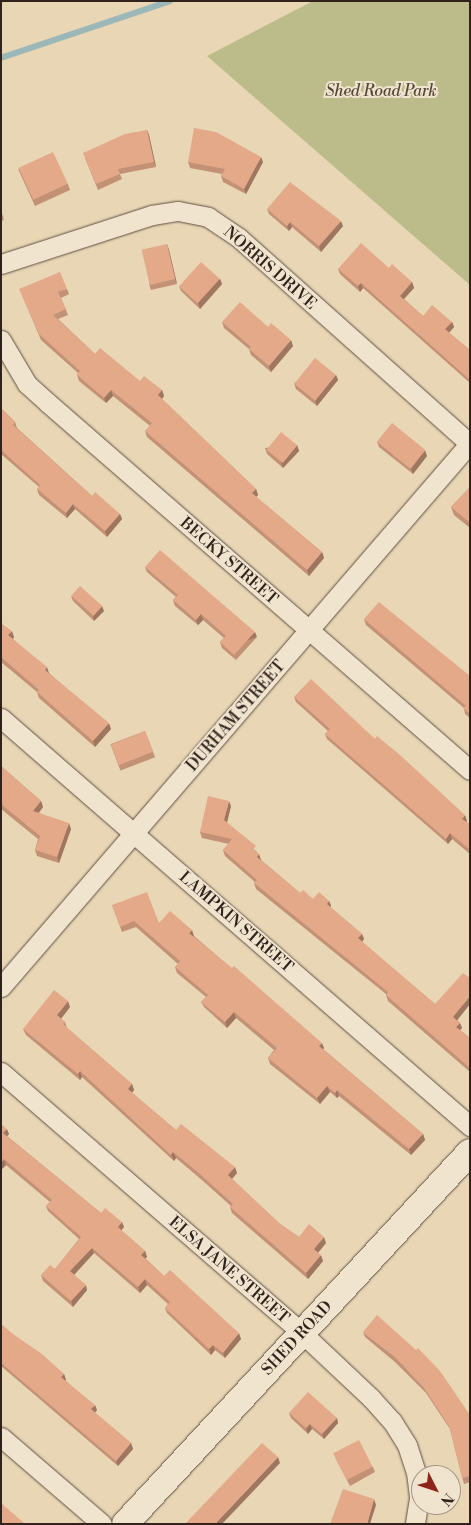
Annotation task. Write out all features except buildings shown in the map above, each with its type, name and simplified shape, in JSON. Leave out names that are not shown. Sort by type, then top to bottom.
[{"type":"street","name":"NORRIS DRIVE","points":[[1,264],[152,214],[178,211],[208,217],[239,238],[469,444]]},
{"type":"street","name":"BECKY STREET","points":[[1,340],[27,384],[470,770]]},
{"type":"street","name":"DURHAM STREET","points":[[1,986],[310,631],[469,444]]},
{"type":"street","name":"LAMPKIN STREET","points":[[1,718],[470,1126]]},
{"type":"street","name":"ELSA JANE STREET","points":[[1,1072],[302,1333],[372,1398],[392,1421],[406,1445],[416,1472],[419,1498],[415,1524]]},
{"type":"street","name":"SHED ROAD","points":[[125,1524],[470,1152]]},
{"type":"street","points":[[1,1437],[102,1524]]},
{"type":"green space","name":"Shed Road Park","points":[[313,1],[470,1],[470,285],[207,56]]},
{"type":"waterway","points":[[1,58],[170,1]]}]
